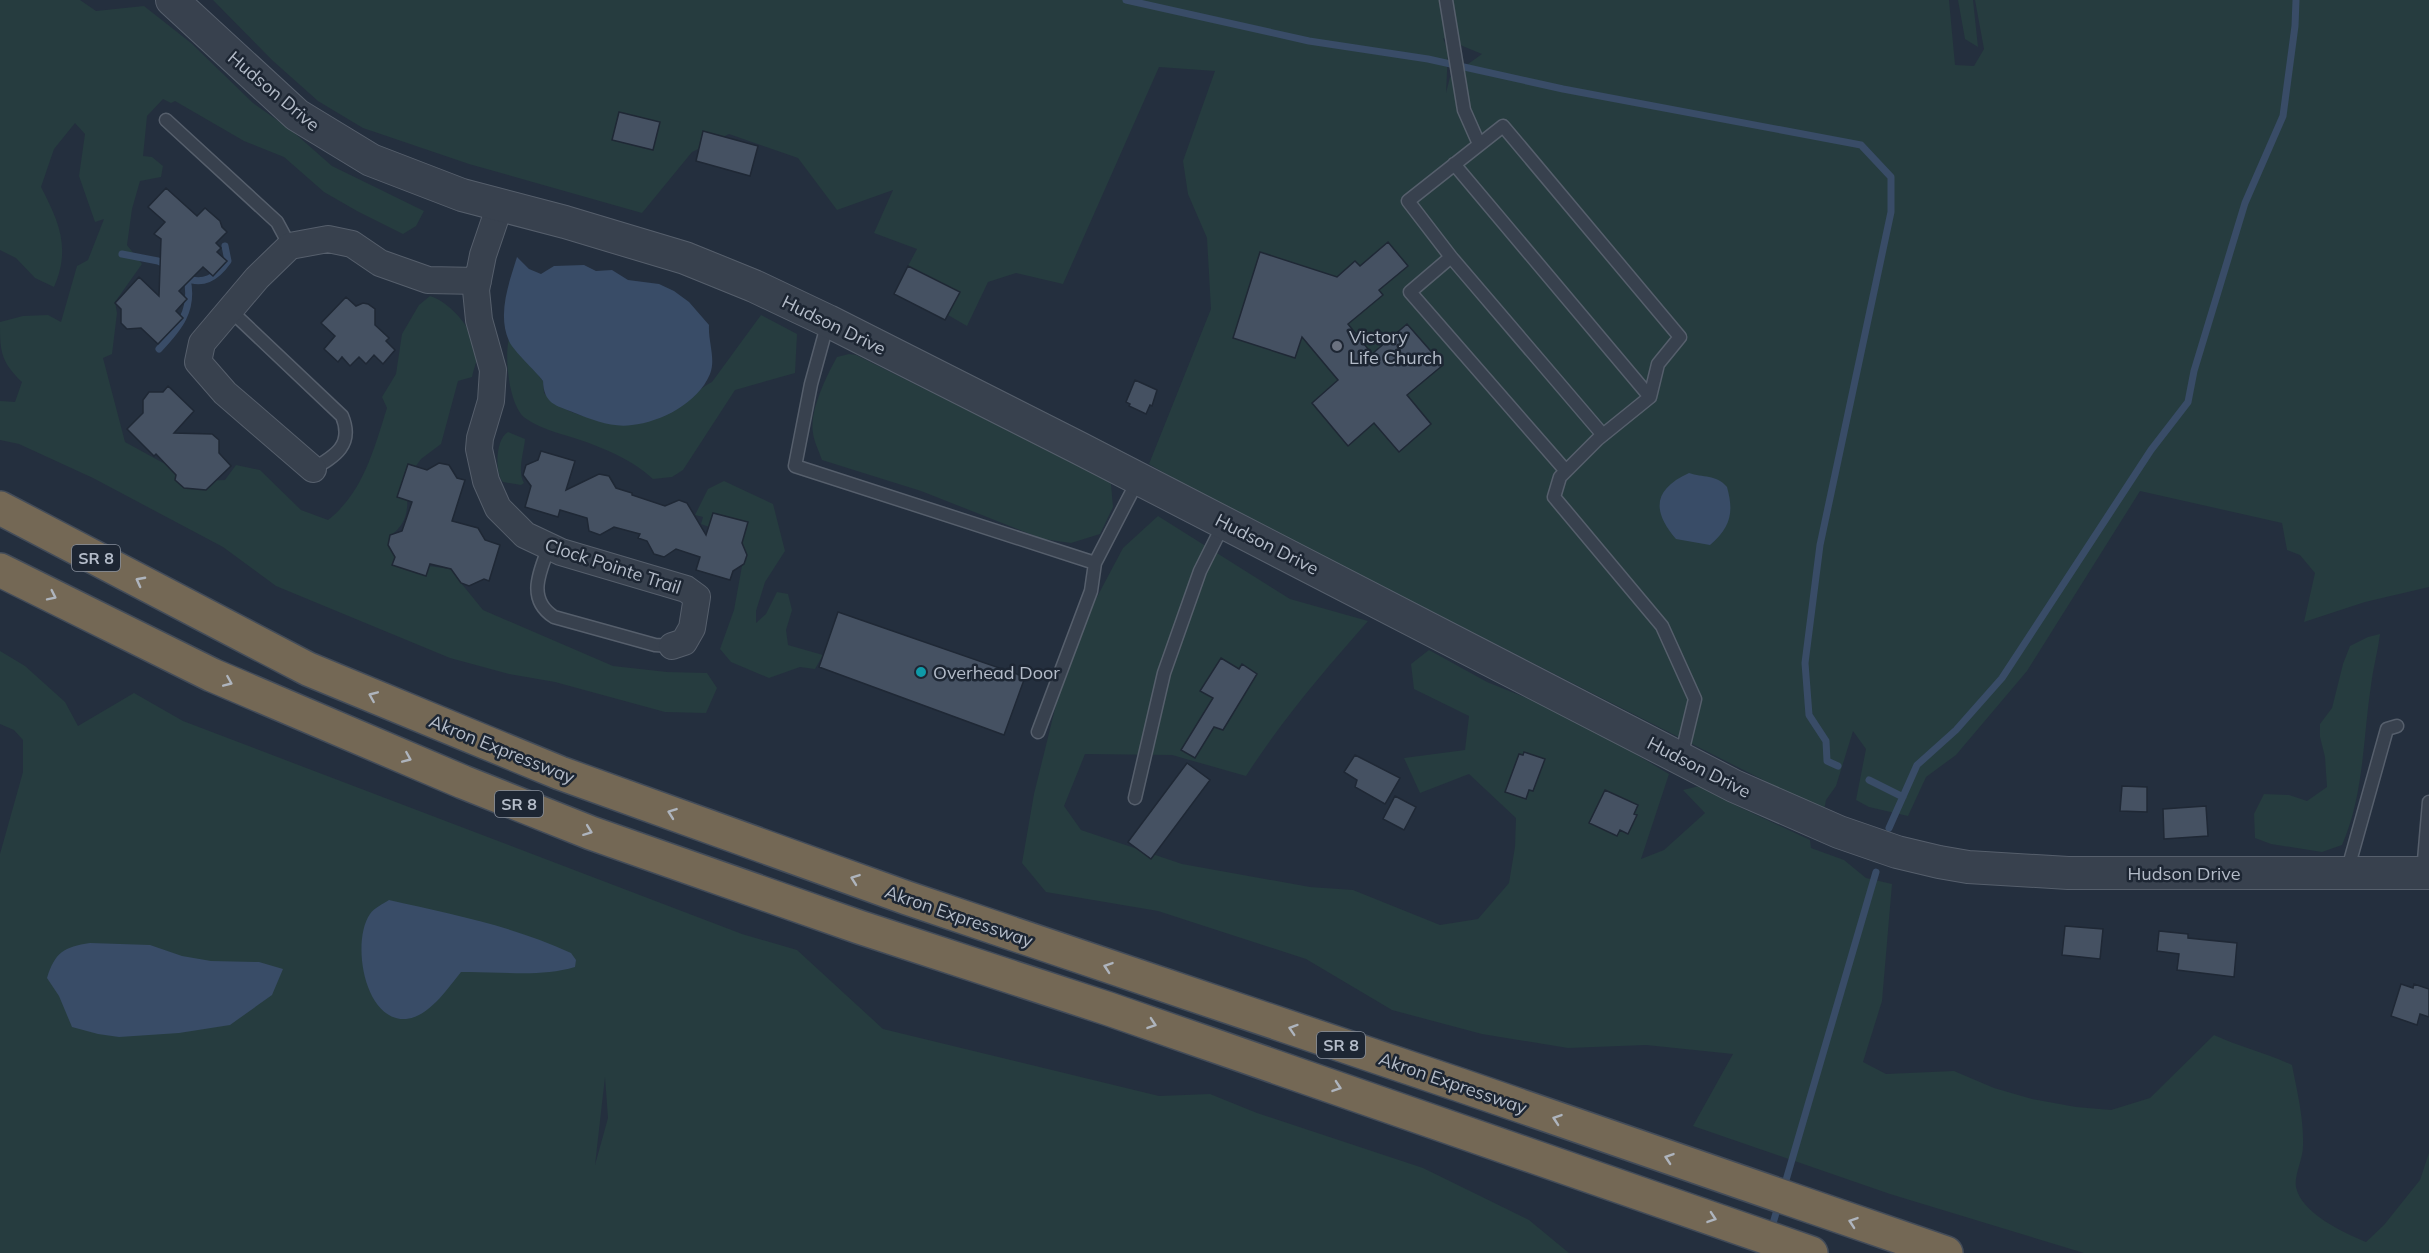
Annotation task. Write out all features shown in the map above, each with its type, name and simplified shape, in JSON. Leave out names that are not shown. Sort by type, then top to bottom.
[{"type":"highway","name":"Akron Expressway","points":[[0,508],[308,669],[560,773],[907,898],[1946,1253]]},
{"type":"highway","name":"SR 8","points":[[0,570],[212,675],[463,782],[591,833],[859,927],[1109,1009],[1811,1253]]},
{"type":"street","name":"Hudson Drive","points":[[172,0],[297,115],[370,160],[462,195],[566,222],[685,258],[754,286],[1139,478],[1792,813],[1897,852],[1939,862],[2010,871],[2426,873]]},
{"type":"street","name":"Clock Pointe Trail","points":[[500,205],[483,255],[476,290],[479,320],[493,370],[491,401],[479,449],[486,481],[498,508],[525,535],[549,547],[686,589],[697,597],[692,628],[684,642],[672,646]]},
{"type":"street","points":[[313,469],[225,393],[198,362],[202,343],[230,310],[290,246],[328,239],[352,244],[380,263],[428,280],[478,281]]},
{"type":"lane","points":[[1446,0],[1464,110],[1479,144]]},
{"type":"lane","points":[[166,120],[277,222],[290,246]]},
{"type":"lane","points":[[1603,435],[1451,257],[1408,201],[1503,126],[1680,337],[1658,364],[1650,397],[1603,435],[1560,477],[1554,497],[1662,626],[1695,699],[1681,758]]},
{"type":"lane","points":[[1454,164],[1650,397]]},
{"type":"lane","points":[[1451,257],[1410,292],[1566,471]]},
{"type":"lane","points":[[230,310],[342,416],[347,432],[345,442],[337,452],[313,469]]},
{"type":"lane","points":[[828,321],[811,384],[795,466],[1095,562]]},
{"type":"lane","points":[[1038,732],[1091,591],[1095,562],[1139,478]]},
{"type":"lane","points":[[1135,798],[1164,673],[1200,572],[1225,522]]},
{"type":"lane","points":[[549,547],[537,588],[539,602],[548,613],[554,617],[655,645],[672,646]]},
{"type":"lane","points":[[2347,873],[2388,729],[2397,726]]},
{"type":"lane","points":[[2426,873],[2429,802]]},
{"type":"green space","points":[[0,0],[80,0],[96,11],[144,6],[191,43],[253,103],[291,130],[332,166],[424,211],[416,226],[403,234],[324,192],[284,157],[244,141],[175,101],[171,103],[163,99],[147,116],[143,156],[152,157],[163,166],[161,177],[140,181],[132,209],[127,245],[142,264],[115,302],[117,313],[112,354],[103,358],[125,442],[196,481],[225,480],[236,465],[260,470],[301,510],[328,520],[350,497],[366,469],[387,408],[382,397],[396,374],[402,334],[419,305],[430,296],[447,305],[462,321],[473,339],[477,360],[472,377],[458,381],[441,444],[421,459],[405,481],[407,511],[402,524],[391,535],[415,572],[426,575],[429,566],[457,570],[461,583],[483,610],[613,666],[667,672],[707,673],[717,688],[706,713],[665,712],[555,682],[509,674],[450,658],[276,586],[223,547],[93,478],[19,444],[0,440],[0,401],[15,402],[22,382],[5,361],[0,340],[0,322],[23,316],[48,315],[61,322],[77,266],[88,260],[104,219],[95,222],[79,176],[85,134],[75,123],[54,149],[41,187],[61,235],[62,260],[54,287],[35,278],[16,258],[0,250]]},
{"type":"green space","points":[[213,0],[1949,0],[1955,65],[1974,66],[1984,49],[1975,0],[2429,0],[2429,587],[2365,602],[2304,622],[2315,573],[2300,555],[2287,550],[2282,523],[2140,491],[2027,671],[1956,755],[1926,777],[1908,816],[1869,807],[1856,800],[1866,749],[1853,731],[1836,786],[1826,800],[1824,811],[1195,491],[1149,464],[1211,309],[1207,238],[1188,194],[1183,161],[1215,71],[1159,67],[1063,284],[1016,273],[988,282],[967,326],[948,315],[959,292],[908,266],[917,249],[874,233],[893,190],[837,210],[798,158],[729,134],[692,152],[642,213],[469,164],[363,128],[318,101],[272,60]],"holes":[[[1443,38],[1482,54],[1450,77],[1446,93],[1448,51]]]},
{"type":"green space","points":[[1958,0],[1973,0],[1978,47],[1965,39]]},
{"type":"green space","points":[[761,315],[797,334],[795,373],[735,390],[683,470],[672,477],[653,479],[639,467],[615,454],[540,426],[525,418],[515,403],[509,380],[507,357],[509,339],[543,381],[544,393],[571,412],[614,419],[662,416],[676,409],[712,382]]},
{"type":"green space","points":[[856,355],[1103,477],[1111,484],[1113,507],[1100,534],[1071,543],[1043,539],[921,491],[822,460],[815,443],[812,424],[816,404],[837,357]]},
{"type":"green space","points":[[508,432],[525,439],[521,467],[524,483],[521,485],[503,482],[498,471],[499,448],[504,435]]},
{"type":"green space","points":[[724,481],[773,504],[785,551],[765,582],[756,611],[756,623],[766,614],[777,592],[788,594],[792,610],[786,630],[788,645],[823,655],[815,669],[800,667],[769,678],[731,662],[720,649],[734,610],[742,566],[747,555],[741,546],[748,522],[713,513],[709,527],[701,524],[703,517],[695,515],[708,489]]},
{"type":"green space","points":[[1158,516],[1290,599],[1368,621],[1289,716],[1246,776],[1172,755],[1085,754],[1064,806],[1081,830],[1182,864],[1310,887],[1353,890],[1440,925],[1478,919],[1509,883],[1515,847],[1516,818],[1469,774],[1420,793],[1404,758],[1465,750],[1469,716],[1414,689],[1411,664],[1429,650],[1487,682],[1573,717],[1669,774],[1641,859],[1664,850],[1705,813],[1683,790],[1703,785],[1735,805],[1810,840],[1811,848],[1844,860],[1866,878],[1892,884],[1882,1001],[1863,1062],[1886,1074],[1954,1071],[1994,1088],[2032,1099],[2076,1107],[2111,1110],[2150,1098],[2214,1035],[2292,1065],[2303,1136],[2303,1151],[2296,1177],[2296,1187],[2306,1205],[2325,1221],[2346,1233],[2366,1242],[2384,1225],[2420,1180],[2429,1153],[2429,1253],[2084,1253],[1890,1194],[1693,1126],[1733,1054],[1646,1045],[1568,1048],[1482,1034],[1392,1010],[1306,959],[1158,911],[1046,892],[1022,863],[1034,794],[1070,648],[1123,548]]},
{"type":"green space","points":[[2380,634],[2368,705],[2359,786],[2342,845],[2322,852],[2271,844],[2255,838],[2254,814],[2264,794],[2289,795],[2307,801],[2327,787],[2320,724],[2332,708],[2350,646]]},
{"type":"green space","points":[[0,651],[25,666],[65,702],[78,726],[134,693],[183,721],[742,934],[797,950],[883,1029],[1159,1096],[1210,1094],[1257,1113],[1423,1168],[1529,1220],[1569,1253],[0,1253],[0,854],[23,772],[23,740],[14,730],[0,724]],"holes":[[[605,1077],[608,1118],[595,1165]]]},
{"type":"water","points":[[517,257],[529,269],[541,274],[554,266],[584,265],[596,271],[612,270],[628,280],[659,284],[689,302],[709,325],[712,368],[697,394],[666,415],[632,425],[603,423],[552,403],[546,395],[543,381],[520,356],[509,341],[506,331],[505,299]]},
{"type":"water","points":[[1689,473],[1714,478],[1727,487],[1730,504],[1729,519],[1723,532],[1710,545],[1676,539],[1660,510],[1663,493],[1677,479]]},
{"type":"water","points":[[389,900],[527,935],[571,953],[576,960],[575,967],[533,973],[461,972],[437,1001],[422,1013],[406,1019],[392,1016],[380,1008],[371,994],[362,960],[364,926],[370,914]]},
{"type":"water","points":[[90,943],[150,945],[182,956],[211,961],[259,962],[283,969],[272,995],[230,1025],[179,1033],[119,1037],[72,1027],[59,996],[47,978],[53,962],[62,952],[73,946]]},
{"type":"building","points":[[619,112],[660,122],[653,150],[612,140]]},
{"type":"building","points":[[703,131],[758,146],[750,176],[696,161]]},
{"type":"building","points":[[166,188],[197,216],[205,208],[220,221],[227,232],[216,243],[221,248],[217,252],[227,261],[213,276],[203,267],[179,291],[187,299],[176,311],[183,318],[158,344],[141,328],[127,329],[121,323],[121,309],[115,303],[139,277],[159,296],[161,239],[154,234],[165,222],[148,207]]},
{"type":"building","name":"Victory Life Church","points":[[1388,242],[1408,266],[1379,290],[1383,295],[1348,324],[1372,354],[1407,324],[1443,365],[1407,395],[1431,424],[1399,452],[1374,423],[1348,446],[1312,403],[1338,380],[1302,337],[1295,358],[1233,338],[1260,252],[1337,277],[1355,261],[1360,266]]},
{"type":"building","points":[[908,266],[960,292],[945,320],[894,294]]},
{"type":"building","points":[[346,297],[356,306],[363,303],[375,309],[375,325],[389,338],[386,341],[395,350],[383,364],[374,355],[366,364],[359,357],[350,366],[342,357],[338,362],[324,349],[335,336],[321,323]]},
{"type":"building","points":[[1135,380],[1157,390],[1152,406],[1150,405],[1146,414],[1129,406],[1130,404],[1126,402]]},
{"type":"building","points":[[168,386],[194,411],[174,433],[212,434],[219,440],[219,453],[231,466],[206,490],[184,488],[175,480],[176,475],[156,454],[154,456],[127,429],[143,413],[143,400],[149,392],[163,392]]},
{"type":"building","points":[[541,451],[575,461],[566,490],[599,474],[609,476],[616,488],[665,506],[679,500],[687,503],[706,535],[713,513],[748,522],[742,543],[747,555],[744,564],[733,571],[730,580],[696,570],[700,557],[676,549],[664,557],[654,554],[647,541],[638,538],[640,534],[614,527],[600,535],[589,531],[587,518],[560,510],[558,517],[525,507],[531,486],[523,475],[526,465],[538,460]]},
{"type":"building","points":[[439,463],[449,465],[457,478],[465,480],[452,521],[478,528],[485,540],[500,545],[489,581],[484,579],[469,586],[461,583],[451,569],[430,564],[426,576],[392,565],[395,557],[388,545],[390,535],[402,531],[412,502],[397,497],[408,464],[427,470]]},
{"type":"building","name":"Overhead Door","points":[[838,612],[1025,677],[1004,735],[819,667]]},
{"type":"building","points":[[1221,658],[1239,669],[1242,664],[1257,674],[1223,730],[1214,727],[1195,758],[1181,750],[1213,698],[1200,691]]},
{"type":"building","points":[[1524,752],[1545,759],[1533,791],[1529,790],[1526,799],[1505,792],[1519,754],[1523,755]]},
{"type":"building","points":[[1355,755],[1400,778],[1385,804],[1355,787],[1357,780],[1344,772]]},
{"type":"building","points":[[1187,763],[1210,780],[1151,859],[1128,842]]},
{"type":"building","points":[[2122,786],[2147,787],[2147,812],[2120,811]]},
{"type":"building","points":[[1605,790],[1638,805],[1634,814],[1637,815],[1628,834],[1620,830],[1617,836],[1589,823]]},
{"type":"building","points":[[1395,796],[1416,807],[1404,830],[1383,819]]},
{"type":"building","points":[[2206,806],[2208,836],[2164,839],[2163,809]]},
{"type":"building","points":[[2065,926],[2103,929],[2100,959],[2062,955]]},
{"type":"building","points":[[2159,931],[2188,934],[2188,938],[2237,943],[2234,977],[2177,970],[2179,954],[2157,951]]},
{"type":"building","points":[[2401,984],[2413,988],[2414,984],[2429,989],[2429,1017],[2420,1014],[2417,1025],[2391,1016]]},
{"type":"waterway","points":[[1126,0],[1309,41],[1428,59],[1563,89],[1861,145],[1891,177],[1891,212],[1820,545],[1805,663],[1809,715],[1826,741],[1827,761],[1838,766]]},
{"type":"waterway","points":[[1889,828],[1917,765],[1956,730],[2002,678],[2151,450],[2188,402],[2194,371],[2245,203],[2283,116],[2295,26],[2296,0]]},
{"type":"waterway","points":[[183,277],[197,281],[214,276],[228,261],[225,246]]},
{"type":"waterway","points":[[122,254],[167,265]]},
{"type":"waterway","points":[[159,349],[173,334],[183,318],[188,300],[187,279]]},
{"type":"waterway","points":[[1869,780],[1903,797]]},
{"type":"waterway","points":[[1784,1187],[1876,872]]},
{"type":"waterway","points":[[1771,1230],[1779,1203]]},
{"type":"place","name":"Victory Life Church","points":[[1337,346]]},
{"type":"place","name":"Overhead Door","points":[[921,672]]}]
